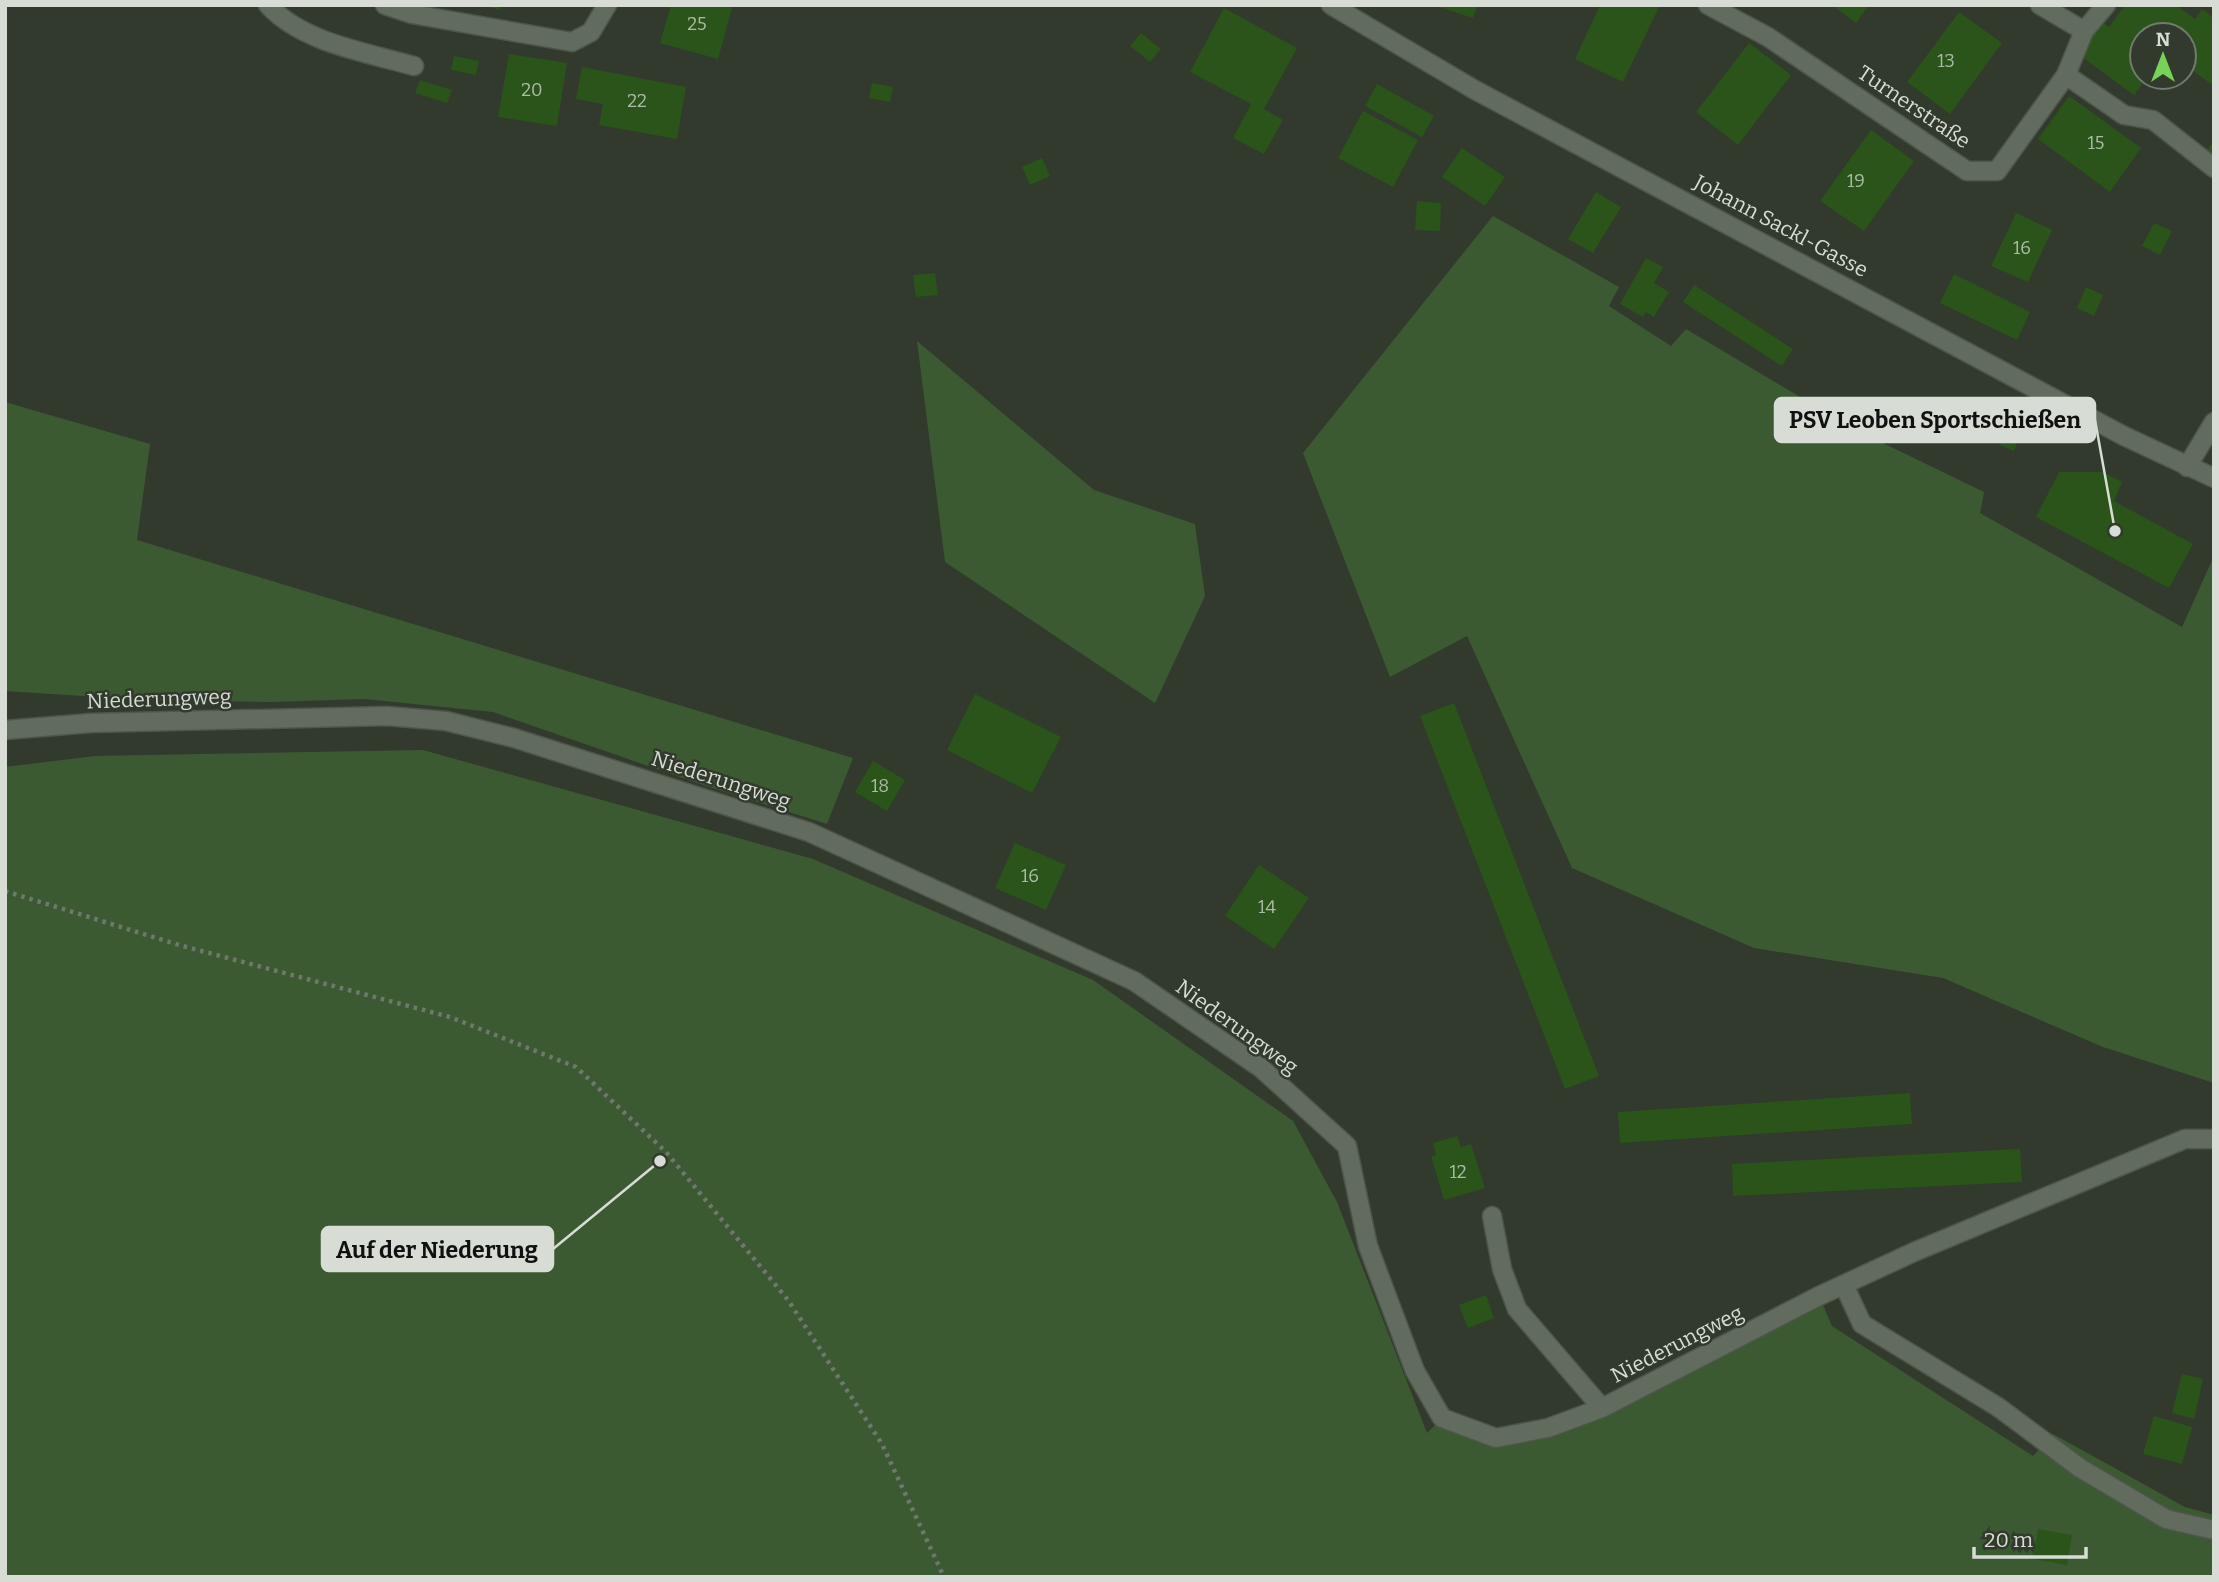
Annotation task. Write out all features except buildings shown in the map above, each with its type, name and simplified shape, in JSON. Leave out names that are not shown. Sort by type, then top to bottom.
[{"type":"street","points":[[268,5],[284,22],[338,44],[414,66]]},
{"type":"street","points":[[385,5],[412,14],[572,42],[591,32],[607,5]]},
{"type":"street","name":"Johann Sackl-Gasse","points":[[1331,5],[1475,90],[2187,467],[2214,478]]},
{"type":"street","name":"Turnerstraße","points":[[1708,5],[1768,37],[1967,171],[1997,171],[2066,75]]},
{"type":"street","points":[[2040,5],[2084,32]]},
{"type":"street","points":[[2106,5],[2084,32],[2066,75],[2124,115],[2153,120],[2214,168]]},
{"type":"street","points":[[2187,467],[2209,438],[2214,422]]},
{"type":"street","name":"Niederungweg","points":[[5,730],[91,723],[387,716],[446,722],[514,738],[809,832],[1134,981],[1261,1068],[1347,1146],[1368,1247],[1415,1371],[1442,1418],[1496,1438],[1548,1428],[1602,1408],[1843,1285],[1914,1252],[2185,1139],[2214,1139]]},
{"type":"street","points":[[1492,1216],[1502,1269],[1517,1309],[1602,1408]]},
{"type":"street","points":[[1843,1285],[1862,1324],[1998,1407],[2080,1468],[2166,1519],[2214,1530]]},
{"type":"path","points":[[5,891],[179,945],[450,1017],[576,1066],[666,1152],[788,1300],[883,1444],[944,1577]]},
{"type":"green space","points":[[1493,216],[1619,287],[1609,306],[1671,346],[1686,329],[1854,429],[1984,492],[1980,513],[2182,627],[2214,556],[2214,1083],[2103,1047],[1943,978],[1754,948],[1572,868],[1467,636],[1390,677],[1303,453]]},
{"type":"green space","points":[[917,341],[1094,490],[1195,524],[1205,596],[1155,703],[945,562]]},
{"type":"green space","points":[[5,402],[150,444],[137,540],[853,758],[827,824],[703,785],[493,712],[364,699],[271,702],[145,700],[5,691]]},
{"type":"green space","points":[[423,750],[813,859],[1093,980],[1293,1121],[1337,1202],[1427,1433],[1442,1418],[1496,1438],[1548,1428],[1819,1296],[1832,1326],[2033,1456],[2053,1434],[2185,1507],[2214,1515],[2214,1577],[5,1577],[5,767],[95,756]]},
{"type":"place","name":"PSV Leoben Sportschießen","points":[[2115,531]]},
{"type":"place","name":"Auf der Niederung","points":[[660,1161]]}]
